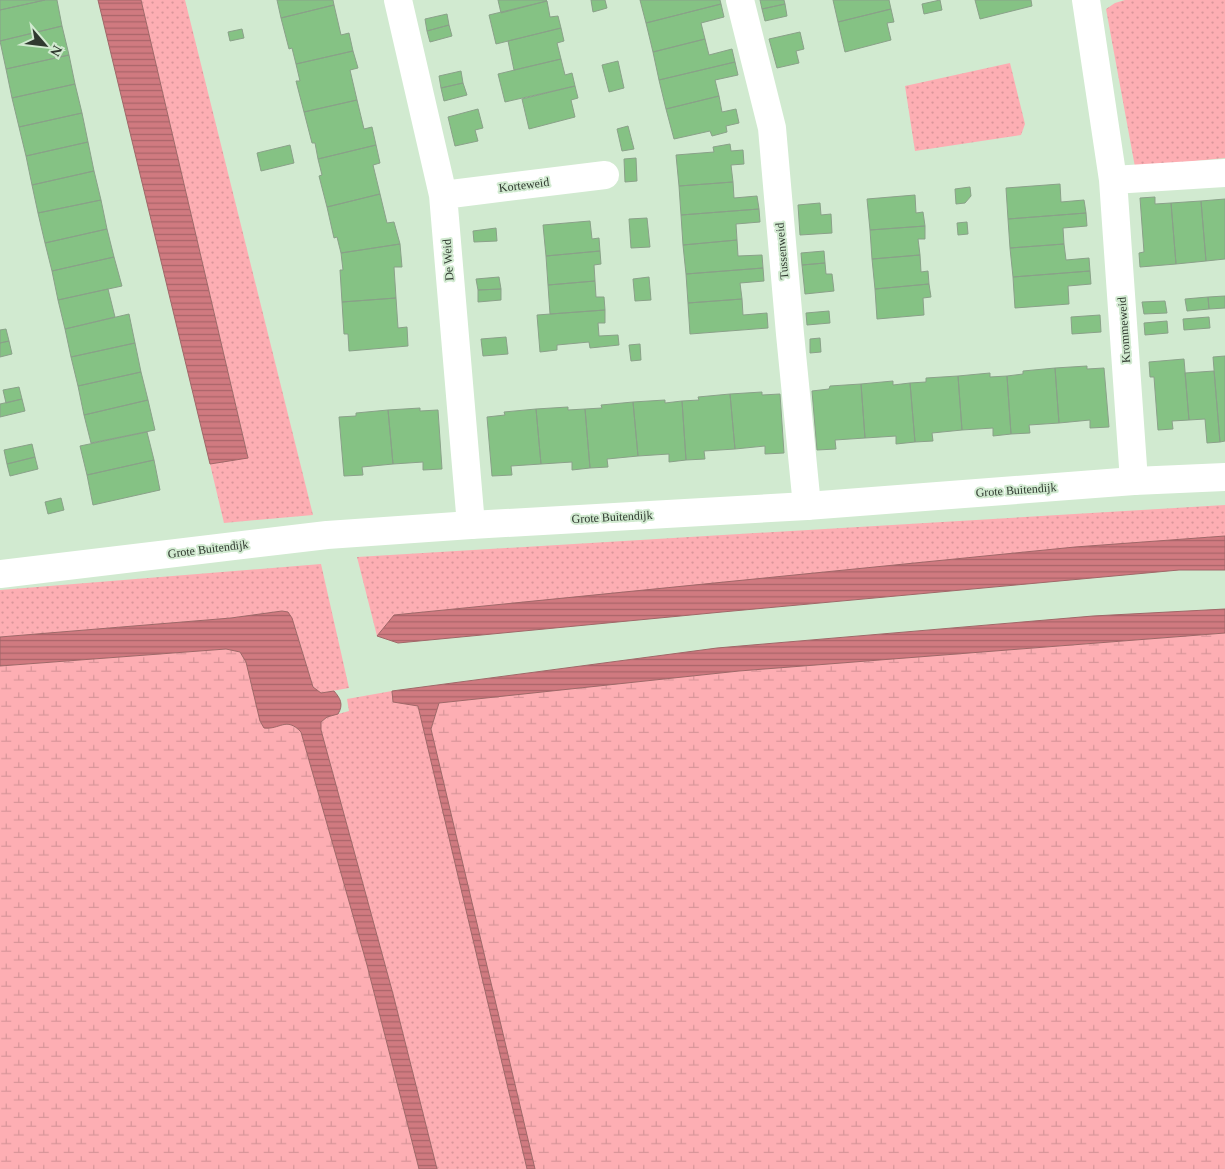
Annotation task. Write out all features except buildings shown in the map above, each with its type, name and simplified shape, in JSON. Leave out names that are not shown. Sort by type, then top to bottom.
[{"type":"street","name":"De Weid","points":[[398,0],[444,196],[471,525]]},
{"type":"street","name":"Tussenweid","points":[[740,0],[772,128],[807,506]]},
{"type":"street","name":"Krommeweid","points":[[1086,0],[1113,180],[1134,481]]},
{"type":"street","points":[[1113,180],[1225,173]]},
{"type":"street","name":"Korteweid","points":[[444,196],[605,175]]},
{"type":"street","name":"Grote Buitendijk","points":[[0,574],[327,535],[807,506],[1134,481],[1225,477]]},
{"type":"green space","points":[[141,0],[185,0],[313,515],[224,523],[210,464],[248,457]]},
{"type":"green space","points":[[1125,0],[1225,0],[1225,158],[1135,167],[1106,9],[1115,3]]},
{"type":"green space","points":[[1010,63],[1025,124],[1021,135],[915,151],[905,86]]},
{"type":"green space","points":[[1225,505],[1225,536],[1075,548],[395,615],[377,636],[357,557]]},
{"type":"green space","points":[[321,564],[349,688],[321,693],[313,687],[295,627],[288,612],[282,611],[231,618],[0,637],[0,590]]},
{"type":"green space","points":[[1225,633],[1225,1169],[535,1169],[431,729],[439,703],[739,671]]},
{"type":"green space","points":[[226,649],[240,652],[246,662],[260,721],[264,727],[287,724],[296,727],[301,732],[367,965],[419,1169],[0,1169],[0,666]]},
{"type":"green space","points":[[392,691],[393,702],[418,705],[527,1169],[437,1169],[393,994],[321,730],[321,722],[327,717],[349,711],[347,699]]},
{"type":"shaded area","points":[[98,0],[141,0],[248,458],[210,464]]},
{"type":"shaded area","points":[[1225,536],[1225,570],[1179,570],[398,643],[377,636],[394,615],[1075,547]]},
{"type":"shaded area","points":[[1225,609],[1225,633],[739,671],[439,703],[431,729],[535,1169],[527,1169],[418,706],[393,702],[392,691],[717,648],[1093,616]]},
{"type":"shaded area","points":[[282,611],[288,612],[292,618],[313,687],[321,693],[334,691],[340,701],[341,707],[338,714],[327,717],[321,722],[321,730],[393,994],[437,1169],[419,1169],[367,965],[301,732],[296,727],[287,724],[264,728],[260,721],[246,662],[240,652],[226,649],[0,666],[0,637],[231,618]]}]
